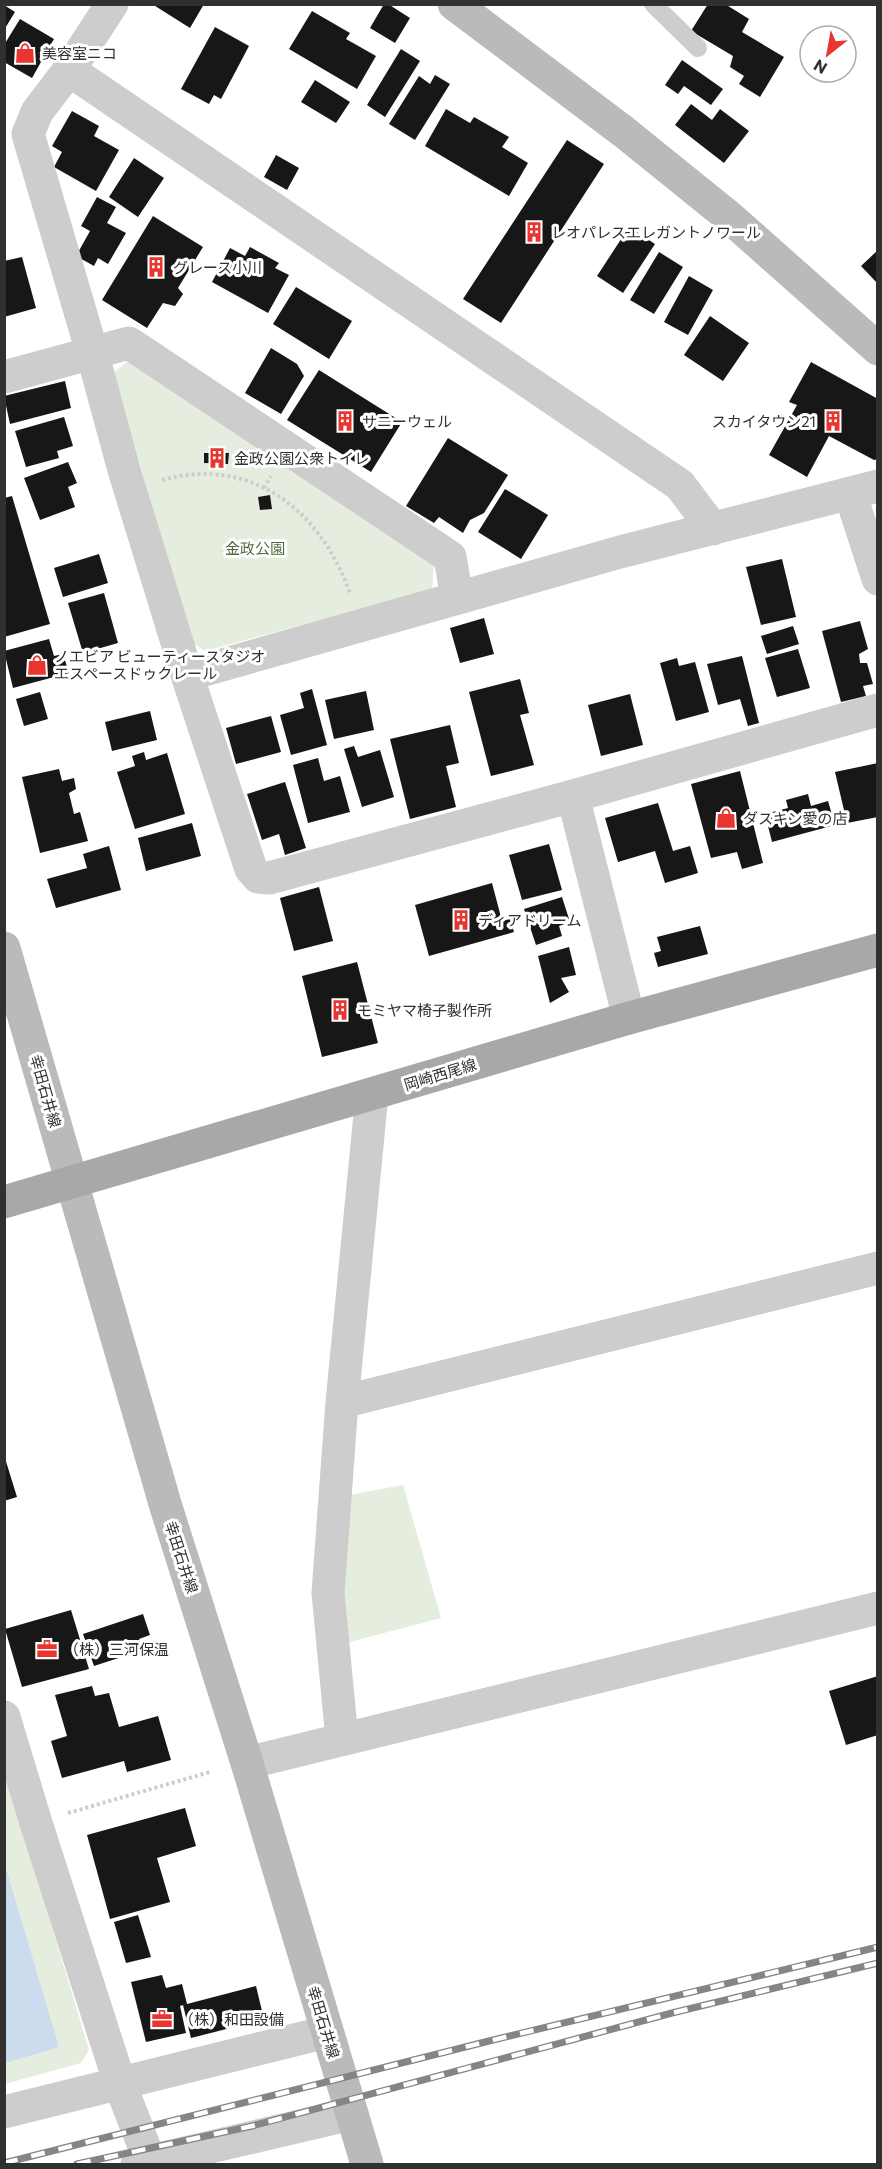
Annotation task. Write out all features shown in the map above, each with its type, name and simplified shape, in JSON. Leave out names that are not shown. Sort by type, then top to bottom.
[{"type":"main road","points":[[454,4],[624,132],[728,216],[878,349]]},
{"type":"main road","name":"幸田石井線","points":[[4,948],[166,1507],[247,1763],[368,2164]]},
{"type":"main road","name":"岡崎西尾線","points":[[4,1202],[629,1018],[878,950]]},
{"type":"street","points":[[112,4],[69,70],[37,112],[28,134],[124,470],[187,675],[251,869],[258,877],[269,878],[878,710]]},
{"type":"street","points":[[69,70],[680,485],[713,529]]},
{"type":"street","points":[[4,377],[129,343],[441,550],[450,557],[457,598]]},
{"type":"street","points":[[187,675],[620,552],[864,490],[878,579]]},
{"type":"street","points":[[573,796],[629,1018]]},
{"type":"street","points":[[342,1739],[328,1593],[342,1402],[372,1094]]},
{"type":"street","points":[[342,1402],[878,1268]]},
{"type":"street","points":[[247,1763],[878,1608]]},
{"type":"street","points":[[4,1717],[146,2163],[352,2114]]},
{"type":"street","points":[[4,2112],[327,2032]]},
{"type":"lane","points":[[653,4],[698,48]]},
{"type":"path","points":[[156,481],[174,476],[202,473],[232,476],[256,484],[278,497],[303,516],[326,542],[343,574],[352,602]]},
{"type":"path","points":[[36,1823],[210,1772]]},
{"type":"green space","name":"金政公園","points":[[129,360],[434,565],[432,590],[205,651],[193,643],[113,373]]},
{"type":"green space","points":[[403,1485],[441,1618],[346,1643],[340,1589],[349,1495]]},
{"type":"green space","points":[[4,1767],[89,2050],[81,2063],[5,2084]]},
{"type":"water","points":[[4,1862],[59,2047],[5,2063],[4,2063]]},
{"type":"building","points":[[152,4],[204,4],[190,28]]},
{"type":"building","points":[[384,4],[388,4],[410,18],[395,43],[370,28]]},
{"type":"building","points":[[708,4],[725,4],[749,19],[742,32],[784,57],[760,97],[739,84],[744,76],[730,67],[733,56],[691,31]]},
{"type":"building","points":[[4,5],[15,12],[4,30]]},
{"type":"building","points":[[312,11],[350,33],[346,39],[376,56],[357,89],[289,49]]},
{"type":"building","name":"美容室ニコ","points":[[20,19],[54,39],[32,78],[4,62],[4,45]]},
{"type":"building","points":[[215,27],[249,46],[221,99],[214,95],[209,104],[181,89]]},
{"type":"building","points":[[401,49],[420,61],[385,117],[367,105]]},
{"type":"building","points":[[682,60],[723,89],[711,105],[684,86],[678,94],[665,85]]},
{"type":"building","points":[[435,75],[450,84],[415,140],[389,124],[419,76],[430,84]]},
{"type":"building","points":[[315,80],[350,102],[336,123],[301,102]]},
{"type":"building","points":[[691,104],[712,120],[720,109],[749,131],[724,163],[675,125]]},
{"type":"building","points":[[446,109],[470,123],[474,117],[509,137],[502,147],[528,163],[509,196],[425,146]]},
{"type":"building","points":[[72,111],[99,126],[94,136],[119,150],[96,191],[54,167],[62,152],[52,146]]},
{"type":"building","name":"レオパレスエレガントノワール","points":[[567,140],[604,164],[501,323],[463,299]]},
{"type":"building","points":[[276,155],[299,168],[287,190],[264,177]]},
{"type":"building","points":[[134,158],[164,178],[138,217],[109,197]]},
{"type":"building","points":[[97,197],[116,207],[107,223],[126,233],[108,264],[98,258],[94,266],[76,256],[90,231],[81,226]]},
{"type":"building","name":"グレース小川","points":[[153,216],[203,247],[178,288],[183,294],[175,306],[163,303],[147,328],[102,300]]},
{"type":"building","points":[[629,227],[655,244],[623,293],[597,276]]},
{"type":"building","points":[[250,247],[279,263],[275,268],[289,275],[268,313],[212,282],[230,248],[245,256]]},
{"type":"building","points":[[878,250],[878,284],[861,266]]},
{"type":"building","points":[[659,252],[683,267],[654,314],[630,300]]},
{"type":"building","points":[[22,257],[36,308],[4,317],[4,261]]},
{"type":"building","points":[[689,276],[713,290],[688,335],[664,322]]},
{"type":"building","points":[[296,287],[352,321],[329,359],[273,324]]},
{"type":"building","points":[[710,316],[749,343],[723,381],[684,355]]},
{"type":"building","points":[[271,348],[297,364],[304,376],[281,414],[245,393]]},
{"type":"building","name":"スカイタウン21","points":[[811,362],[878,399],[878,459],[874,460],[829,436],[807,477],[769,455],[797,405],[789,402]]},
{"type":"building","name":"サニーウェル","points":[[319,370],[402,422],[371,472],[287,420]]},
{"type":"building","points":[[65,381],[71,408],[10,424],[4,396]]},
{"type":"building","points":[[64,417],[73,446],[57,451],[59,458],[26,467],[15,431]]},
{"type":"building","points":[[448,438],[508,475],[484,513],[470,520],[463,533],[439,517],[434,523],[406,506]]},
{"type":"building","name":"金政公園公衆トイレ","points":[[204,453],[229,453],[228,464],[204,463]]},
{"type":"building","points":[[68,462],[77,483],[68,487],[75,507],[40,520],[24,478]]},
{"type":"building","points":[[505,489],[548,515],[521,559],[478,532]]},
{"type":"building","points":[[270,495],[272,509],[260,510],[258,497]]},
{"type":"building","points":[[12,496],[50,624],[4,637],[4,498]]},
{"type":"building","points":[[99,554],[108,583],[63,597],[54,568]]},
{"type":"building","points":[[782,559],[796,617],[761,625],[746,567]]},
{"type":"building","points":[[104,593],[118,643],[83,653],[68,603]]},
{"type":"building","points":[[484,618],[494,654],[460,663],[450,628]]},
{"type":"building","points":[[860,621],[868,649],[859,654],[860,663],[867,663],[873,684],[863,686],[866,696],[841,702],[822,631]]},
{"type":"building","points":[[793,626],[799,644],[767,654],[761,636]]},
{"type":"building","name":"ノエビア ビューティースタジオ エスペースドゥクレール","points":[[49,639],[54,656],[63,654],[69,673],[13,688],[4,651]]},
{"type":"building","points":[[798,649],[810,688],[777,697],[765,658]]},
{"type":"building","points":[[742,656],[759,723],[748,726],[740,699],[718,705],[707,664]]},
{"type":"building","points":[[677,658],[679,666],[695,662],[709,712],[676,721],[660,663]]},
{"type":"building","points":[[520,679],[529,713],[520,715],[534,765],[491,776],[469,692]]},
{"type":"building","points":[[312,689],[327,745],[291,755],[280,715],[304,708],[300,693]]},
{"type":"building","points":[[366,691],[374,730],[334,739],[325,700]]},
{"type":"building","points":[[40,692],[48,719],[24,726],[16,699]]},
{"type":"building","points":[[630,694],[643,745],[601,756],[588,705]]},
{"type":"building","points":[[150,711],[157,740],[112,751],[105,722]]},
{"type":"building","points":[[271,716],[281,752],[236,764],[226,728]]},
{"type":"building","points":[[450,725],[459,763],[446,766],[456,807],[410,819],[390,739]]},
{"type":"building","points":[[354,746],[358,757],[380,750],[394,797],[362,807],[344,749]]},
{"type":"building","points":[[144,752],[146,760],[167,753],[185,814],[135,829],[117,772],[135,766],[132,756]]},
{"type":"building","points":[[318,758],[324,781],[340,776],[350,812],[308,823],[293,765]]},
{"type":"building","points":[[878,763],[878,817],[847,823],[835,772]]},
{"type":"building","points":[[59,769],[62,781],[74,778],[76,789],[69,793],[74,814],[80,812],[88,841],[40,853],[22,777]]},
{"type":"building","name":"ダスキン愛の店","points":[[740,771],[763,863],[742,869],[737,852],[711,858],[691,784]]},
{"type":"building","points":[[285,782],[306,848],[285,855],[279,834],[262,840],[247,794]]},
{"type":"building","points":[[808,794],[811,806],[828,801],[835,825],[772,842],[765,814],[788,808],[786,800]]},
{"type":"building","points":[[658,803],[673,851],[690,846],[698,873],[665,883],[655,851],[618,862],[605,818]]},
{"type":"building","points":[[192,823],[201,856],[146,871],[138,838]]},
{"type":"building","points":[[549,844],[562,890],[522,900],[509,855]]},
{"type":"building","points":[[109,846],[121,890],[56,908],[47,879],[87,868],[83,854]]},
{"type":"building","name":"ディアドリーム","points":[[492,883],[502,921],[510,919],[514,932],[429,956],[415,905]]},
{"type":"building","points":[[319,887],[333,941],[294,951],[280,898]]},
{"type":"building","points":[[562,897],[570,922],[559,926],[562,936],[536,945],[524,909]]},
{"type":"building","points":[[700,926],[708,954],[658,967],[654,953],[661,951],[657,937]]},
{"type":"building","points":[[569,947],[576,975],[561,978],[569,992],[550,1003],[538,956]]},
{"type":"building","name":"モミヤマ椅子製作所","points":[[357,962],[378,1043],[322,1057],[302,976]]},
{"type":"building","points":[[4,1455],[17,1497],[4,1501]]},
{"type":"building","name":"（株）三河保温","points":[[71,1610],[89,1669],[22,1687],[5,1629]]},
{"type":"building","points":[[143,1614],[150,1635],[139,1639],[143,1650],[94,1666],[83,1634]]},
{"type":"building","points":[[878,1676],[878,1735],[846,1745],[829,1691]]},
{"type":"building","points":[[92,1686],[95,1696],[109,1693],[119,1727],[158,1716],[171,1760],[127,1772],[124,1761],[62,1778],[51,1741],[67,1736],[55,1695]]},
{"type":"building","points":[[185,1808],[196,1846],[157,1858],[170,1902],[110,1919],[87,1835]]},
{"type":"building","points":[[138,1915],[151,1957],[126,1963],[114,1922]]},
{"type":"building","points":[[162,1975],[166,1988],[182,1984],[187,2004],[256,1986],[262,2011],[258,2021],[191,2038],[183,2005],[180,2006],[186,2033],[146,2042],[131,1982]]},
{"type":"railway","points":[[4,2163],[489,2041],[878,1947]]},
{"type":"railway","points":[[77,2164],[252,2126],[672,2013],[878,1963]]},
{"type":"place","name":"美容室ニコ","points":[[25,53]]},
{"type":"place","name":"レオパレスエレガントノワール","points":[[534,232]]},
{"type":"place","name":"グレース小川","points":[[156,267]]},
{"type":"place","name":"サニーウェル","points":[[345,421]]},
{"type":"place","name":"スカイタウン21","points":[[833,421]]},
{"type":"place","name":"金政公園公衆トイレ","points":[[217,458]]},
{"type":"place","name":"ノエビア ビューティースタジオ エスペースドゥクレール","points":[[37,665]]},
{"type":"place","name":"ダスキン愛の店","points":[[726,818]]},
{"type":"place","name":"ディアドリーム","points":[[461,920]]},
{"type":"place","name":"モミヤマ椅子製作所","points":[[340,1010]]},
{"type":"place","name":"（株）三河保温","points":[[47,1649]]},
{"type":"place","name":"（株）和田設備","points":[[162,2019]]}]
